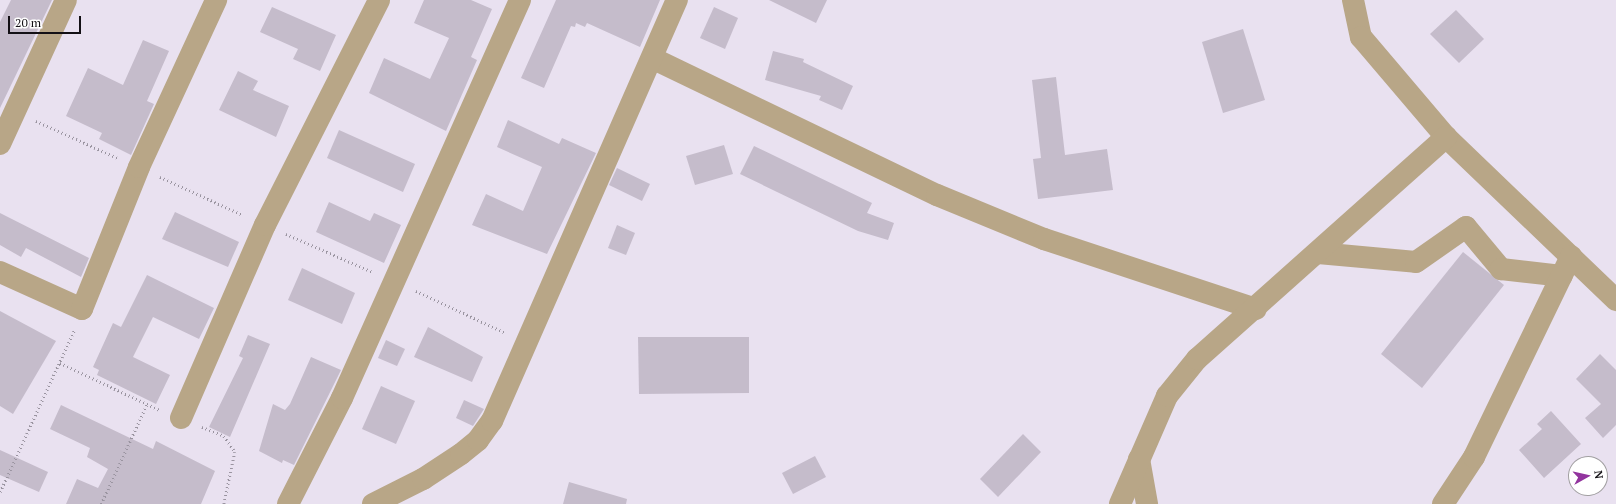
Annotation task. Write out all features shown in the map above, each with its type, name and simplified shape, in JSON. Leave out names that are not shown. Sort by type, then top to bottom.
[{"type":"street","points":[[0,144],[66,0]]},
{"type":"street","points":[[0,272],[82,310],[139,167],[216,0]]},
{"type":"street","points":[[181,418],[265,225],[379,0]]},
{"type":"street","points":[[288,504],[304,479],[342,398],[520,0]]},
{"type":"street","points":[[373,504],[423,479],[461,454],[478,440],[492,421],[578,220],[654,58],[677,0]]},
{"type":"street","points":[[1353,0],[1361,36],[1446,137],[1616,300]]},
{"type":"street","points":[[654,58],[944,198],[1044,239],[1256,309]]},
{"type":"street","points":[[1120,504],[1167,396],[1197,359],[1256,309],[1446,137]]},
{"type":"street","points":[[1318,253],[1416,262],[1466,227],[1501,269],[1562,276]]},
{"type":"street","points":[[1443,504],[1474,457],[1571,256]]},
{"type":"street","points":[[1139,459],[1147,504]]},
{"type":"path","points":[[0,492],[82,310]]},
{"type":"path","points":[[101,504],[147,404]]},
{"type":"building","points":[[11,0],[52,0],[0,108],[0,22]]},
{"type":"building","points":[[424,0],[471,0],[492,9],[471,57],[477,60],[446,131],[369,93],[384,58],[430,79],[449,38],[414,23]]},
{"type":"building","points":[[556,0],[660,0],[640,47],[587,23],[585,27],[576,23],[575,27],[571,26],[544,88],[521,78]]},
{"type":"building","points":[[769,0],[827,0],[816,23]]},
{"type":"building","points":[[272,7],[336,35],[320,71],[293,59],[298,49],[260,32]]},
{"type":"building","points":[[714,7],[738,18],[725,49],[700,38]]},
{"type":"building","points":[[1456,10],[1484,39],[1459,63],[1430,34]]},
{"type":"building","points":[[1243,29],[1265,100],[1223,113],[1202,42]]},
{"type":"building","points":[[143,40],[169,51],[147,101],[154,104],[131,155],[99,139],[102,133],[66,116],[88,68],[123,85]]},
{"type":"building","points":[[773,51],[804,59],[803,62],[853,86],[842,110],[819,100],[821,96],[765,80]]},
{"type":"building","points":[[238,71],[258,81],[253,90],[289,106],[276,137],[219,110]]},
{"type":"building","points":[[1056,77],[1065,155],[1107,149],[1113,190],[1038,199],[1033,159],[1041,158],[1032,80]]},
{"type":"building","points":[[508,120],[559,144],[562,138],[596,153],[547,254],[472,225],[486,194],[523,211],[542,167],[497,147]]},
{"type":"building","points":[[339,130],[415,164],[403,192],[327,158]]},
{"type":"building","points":[[724,145],[733,174],[695,185],[686,156]]},
{"type":"building","points":[[754,146],[872,203],[867,213],[894,223],[888,240],[858,231],[740,174]]},
{"type":"building","points":[[617,168],[650,184],[642,201],[609,185]]},
{"type":"building","points":[[329,202],[370,221],[374,213],[401,225],[384,263],[316,232]]},
{"type":"building","points":[[175,212],[239,242],[228,267],[162,239]]},
{"type":"building","points":[[0,213],[89,258],[81,277],[26,248],[21,257],[0,245]]},
{"type":"building","points":[[617,225],[635,233],[626,255],[608,248]]},
{"type":"building","points":[[1463,252],[1504,285],[1422,388],[1381,354]]},
{"type":"building","points":[[302,268],[355,293],[342,324],[288,300]]},
{"type":"building","points":[[147,275],[214,308],[199,339],[153,317],[133,357],[170,375],[156,404],[97,375],[99,370],[93,367],[113,323],[121,327]]},
{"type":"building","points":[[0,311],[56,341],[13,414],[0,406]]},
{"type":"building","points":[[428,327],[483,357],[472,382],[414,357]]},
{"type":"building","points":[[248,335],[270,344],[230,437],[209,427],[243,358],[239,356]]},
{"type":"building","points":[[638,337],[749,337],[749,393],[639,394]]},
{"type":"building","points":[[386,340],[405,349],[397,366],[378,358]]},
{"type":"building","points":[[1600,354],[1616,370],[1616,425],[1603,438],[1585,418],[1601,404],[1576,379]]},
{"type":"building","points":[[311,357],[341,370],[294,465],[283,460],[282,463],[259,451],[273,404],[285,410],[290,404]]},
{"type":"building","points":[[381,386],[415,401],[396,444],[362,429]]},
{"type":"building","points":[[464,400],[484,409],[473,426],[456,418]]},
{"type":"building","points":[[61,405],[153,449],[156,441],[215,471],[201,504],[66,504],[77,479],[98,488],[108,469],[87,457],[90,448],[50,429]]},
{"type":"building","points":[[1551,411],[1581,444],[1544,478],[1519,450],[1542,429],[1537,424]]},
{"type":"building","points":[[1023,434],[1041,452],[998,497],[980,479]]},
{"type":"building","points":[[0,450],[48,472],[39,492],[0,475]]},
{"type":"building","points":[[815,456],[826,477],[793,494],[782,473]]},
{"type":"building","points":[[569,482],[627,499],[626,504],[563,504]]}]
